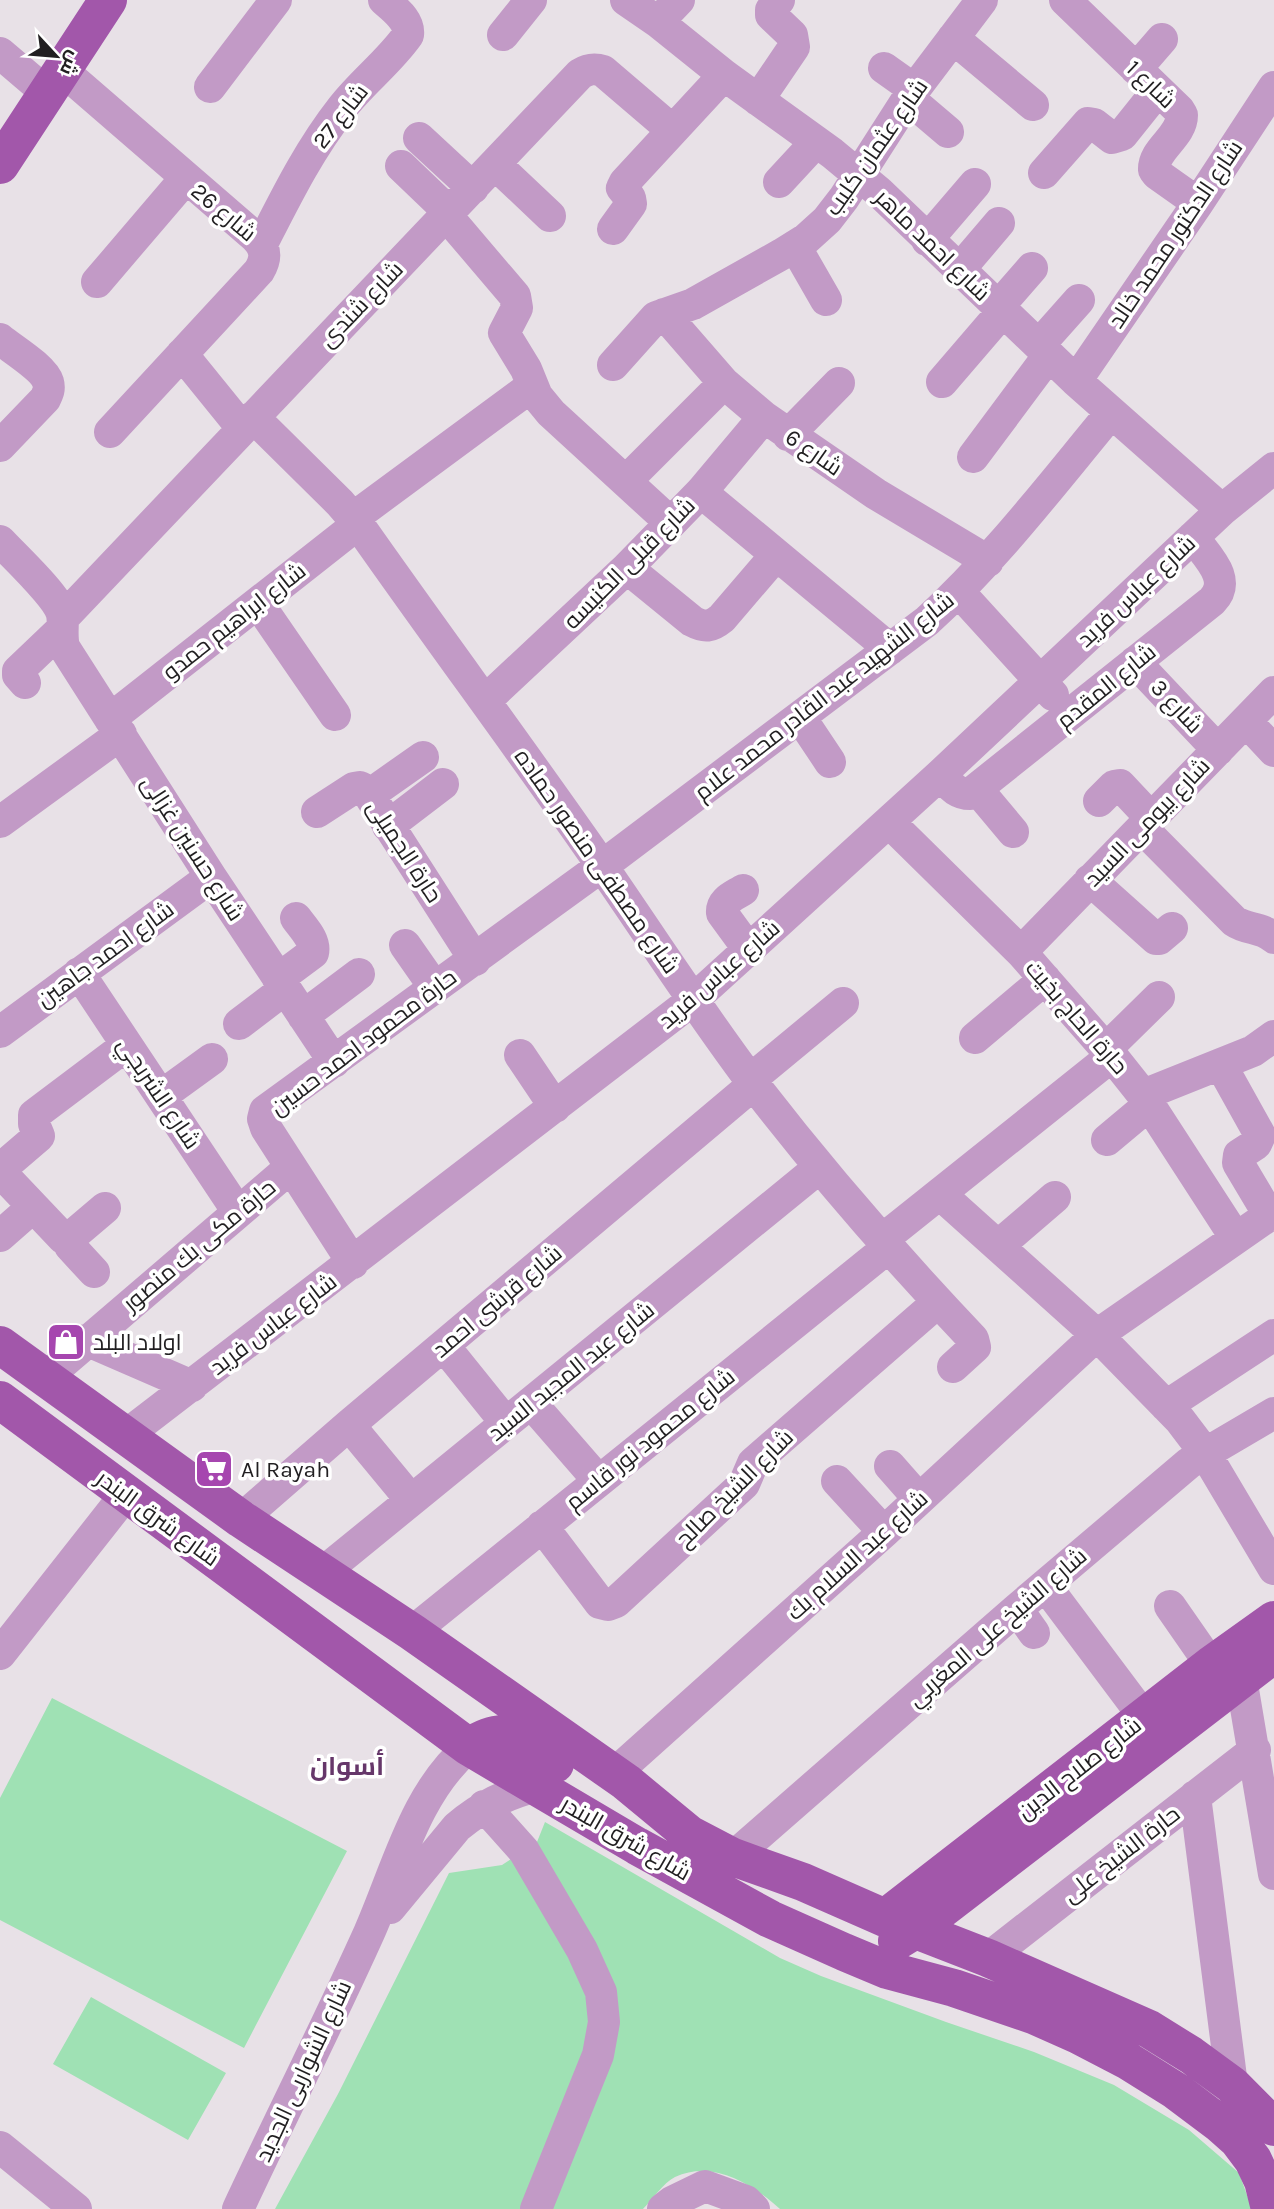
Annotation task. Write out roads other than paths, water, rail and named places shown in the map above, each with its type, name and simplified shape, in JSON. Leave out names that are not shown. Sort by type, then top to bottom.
[{"type":"main road","points":[[0,165],[108,0]]},
{"type":"main road","name":"شارع شرق البندر","points":[[0,1345],[242,1519],[412,1632],[614,1774],[699,1841],[988,1958],[1149,2029],[1232,2085],[1274,2127]]},
{"type":"main road","name":"شارع شرق البندر","points":[[0,1400],[469,1746],[637,1846],[770,1919],[909,1977],[954,1988],[1033,2015],[1128,2061],[1175,2091],[1238,2140],[1263,2182],[1270,2209]]},
{"type":"main road","name":"شارع صلاح الدين","points":[[900,1924],[1226,1672],[1274,1620]]},
{"type":"main road","points":[[405,1700],[416,1696],[425,1687],[430,1676],[430,1664],[412,1632]]},
{"type":"main road","name":"شارع صلاح الدين","points":[[900,1924],[1144,1717],[1226,1672],[1274,1654]]},
{"type":"main road","points":[[469,1746],[485,1735],[512,1735],[620,1808],[668,1819]]},
{"type":"main road","points":[[734,1900],[756,1899],[778,1903],[869,1944],[888,1945],[900,1924]]},
{"type":"street","name":"شارع 27","points":[[262,244],[304,163],[330,124],[359,87],[408,35],[406,21],[384,0]]},
{"type":"street","points":[[503,35],[531,0]]},
{"type":"street","name":"شارع احمد ماهر","points":[[626,0],[669,11],[724,75],[879,192],[1076,381],[1222,510]]},
{"type":"street","points":[[758,100],[794,47],[792,35],[771,15],[771,10],[779,0]]},
{"type":"street","name":"شارع عثمان كليب","points":[[613,365],[650,323],[663,314],[693,304],[795,246],[827,220],[911,94],[982,0]]},
{"type":"street","name":"شارع 1","points":[[1065,0],[1179,110],[1182,121],[1156,160],[1154,170],[1198,203]]},
{"type":"street","points":[[210,87],[267,3]]},
{"type":"street","points":[[953,38],[1032,105]]},
{"type":"street","points":[[1044,173],[1088,122],[1112,138],[1122,135],[1162,39]]},
{"type":"street","name":"شارع 26","points":[[0,53],[54,82],[185,179],[262,244],[265,253],[264,263],[259,271],[110,432]]},
{"type":"street","points":[[884,68],[948,132]]},
{"type":"street","name":"شارع شندى","points":[[25,683],[18,671],[248,423],[587,69],[603,71],[672,130]]},
{"type":"street","points":[[613,229],[631,204],[622,188],[623,184],[724,75]]},
{"type":"street","name":"شارع الدكتور محمد خالد","points":[[1076,381],[1274,87]]},
{"type":"street","points":[[419,138],[473,188]]},
{"type":"street","points":[[779,182],[816,142]]},
{"type":"street","points":[[495,164],[550,216]]},
{"type":"street","points":[[401,166],[448,214],[515,296],[517,308],[504,333],[526,369],[537,396],[567,429],[671,523]]},
{"type":"street","points":[[97,282],[185,179]]},
{"type":"street","points":[[928,240],[975,184]]},
{"type":"street","points":[[959,270],[999,223]]},
{"type":"street","points":[[795,246],[826,300]]},
{"type":"street","points":[[942,382],[1032,268]]},
{"type":"street","points":[[973,457],[1079,300]]},
{"type":"street","name":"شارع 6","points":[[663,314],[724,383],[776,426],[876,494],[988,561]]},
{"type":"street","points":[[0,339],[42,372],[48,380],[49,390],[46,399],[0,446]]},
{"type":"street","name":"شارع مصطفى منصور حماده","points":[[182,354],[248,423],[356,521],[486,701],[752,1082],[820,1167],[975,1343],[972,1350],[953,1367]]},
{"type":"street","points":[[626,481],[724,383]]},
{"type":"street","name":"شارع قبلى الكنيسه","points":[[486,701],[627,568],[701,492],[776,426],[839,383]]},
{"type":"street","name":"شارع ابراهيم حمدو","points":[[0,822],[116,727],[356,521],[532,386]]},
{"type":"street","name":"شارع الشهيد عبد القادر محمد علام","points":[[602,866],[890,649],[959,592],[988,561],[1111,412]]},
{"type":"street","name":"شارع عباس فريد","points":[[125,1436],[693,1000],[940,775],[1222,510],[1272,473]]},
{"type":"street","points":[[701,492],[890,649]]},
{"type":"street","name":"شارع المقدم","points":[[977,789],[1218,594],[1220,578],[1193,537]]},
{"type":"street","name":"شارع حسنين غزالى","points":[[2,546],[56,602],[62,623],[64,647],[211,877],[334,1062]]},
{"type":"street","points":[[627,568],[702,627],[713,626],[722,618],[776,555]]},
{"type":"street","points":[[959,592],[1071,714]]},
{"type":"street","points":[[258,603],[335,715]]},
{"type":"street","name":"شارع 3","points":[[1135,662],[1218,750]]},
{"type":"street","name":"شارع بيومى السيد","points":[[1021,952],[1274,692]]},
{"type":"street","points":[[800,717],[830,762]]},
{"type":"street","points":[[1246,721],[1274,751]]},
{"type":"street","points":[[369,795],[423,757]]},
{"type":"street","points":[[940,775],[962,794],[977,789],[1013,831]]},
{"type":"street","points":[[388,826],[443,784]]},
{"type":"street","points":[[1099,801],[1114,786],[1120,785],[1146,823],[1234,921],[1246,927],[1264,930],[1274,938]]},
{"type":"street","name":"حارة الجميلى","points":[[317,812],[354,788],[366,790],[475,960]]},
{"type":"street","name":"حارة الحاج بخيت","points":[[888,822],[1021,952],[1109,1053],[1147,1100],[1235,1237]]},
{"type":"street","name":"حارة محمود احمد حسين","points":[[352,1263],[266,1128],[263,1119],[265,1111],[602,866]]},
{"type":"street","name":"شارع احمد جاهين","points":[[0,1032],[211,877]]},
{"type":"street","points":[[1090,880],[1156,939],[1172,928]]},
{"type":"street","points":[[743,890],[725,901],[721,908],[749,950]]},
{"type":"street","points":[[239,1024],[313,953],[313,942],[296,918]]},
{"type":"street","points":[[405,945],[435,988]]},
{"type":"street","name":"شارع الشربجي","points":[[79,973],[238,1212]]},
{"type":"street","points":[[303,1016],[359,974]]},
{"type":"street","points":[[975,1038],[1045,979]]},
{"type":"street","name":"شارع محمود نور قاسم","points":[[412,1632],[886,1242],[1109,1053],[1159,997]]},
{"type":"street","name":"شارع قرشى احمد","points":[[242,1519],[843,1003]]},
{"type":"street","points":[[68,1238],[59,1235],[7,1179],[3,1173],[4,1166],[39,1136],[34,1115],[127,1045]]},
{"type":"street","points":[[1107,1140],[1147,1100],[1271,1045]]},
{"type":"street","points":[[520,1055],[555,1107]]},
{"type":"street","points":[[161,1096],[212,1059]]},
{"type":"street","points":[[1221,1065],[1260,1135],[1256,1144],[1239,1154],[1238,1163],[1272,1213]]},
{"type":"street","name":"شارع عبد المجيد السيد","points":[[321,1574],[820,1167]]},
{"type":"street","name":"حارة مكى بك منصور","points":[[45,1378],[86,1340],[290,1168]]},
{"type":"street","points":[[940,1194],[1097,1335],[1193,1436],[1274,1569]]},
{"type":"street","points":[[998,1246],[1055,1197]]},
{"type":"street","points":[[0,1236],[33,1207]]},
{"type":"street","points":[[68,1238],[105,1208]]},
{"type":"street","name":"شارع عبد السلام بك","points":[[614,1774],[884,1532],[1097,1335],[1272,1213]]},
{"type":"street","points":[[68,1238],[69,1246],[94,1272]]},
{"type":"street","name":"شارع الشيخ صالح","points":[[542,1526],[600,1602],[608,1605],[616,1602],[744,1484],[753,1463],[938,1302]]},
{"type":"street","points":[[1166,1406],[1274,1335]]},
{"type":"street","points":[[86,1340],[192,1385]]},
{"type":"street","points":[[444,1346],[506,1423]]},
{"type":"street","points":[[531,1403],[598,1480]]},
{"type":"street","name":"شارع الشيخ على المغربي","points":[[733,1857],[1026,1621],[1045,1585],[1189,1463],[1274,1413]]},
{"type":"street","points":[[349,1425],[411,1500]]},
{"type":"street","points":[[890,1466],[919,1499]]},
{"type":"street","points":[[837,1481],[884,1532]]},
{"type":"street","points":[[0,1654],[125,1494]]},
{"type":"street","points":[[1045,1585],[1144,1717]]},
{"type":"street","points":[[1170,1606],[1226,1672],[1262,1765],[1274,1874]]},
{"type":"street","name":"شارع الشواربى الجديد","points":[[238,2209],[369,1933],[428,1793],[445,1769],[469,1746]]},
{"type":"street","name":"حارة الشيخ على","points":[[988,1958],[1195,1796],[1262,1765]]},
{"type":"street","name":"شارع الشواربى الجديد","points":[[369,1933],[457,1828],[484,1806],[514,1792],[537,1786]]},
{"type":"street","points":[[1195,1796],[1232,2085]]},
{"type":"street","points":[[484,1806],[524,1851],[582,1950],[601,1992],[604,2022],[598,2055],[536,2209]]},
{"type":"street","points":[[0,2147],[76,2209]]},
{"type":"street","points":[[663,2209],[705,2186],[746,2201],[754,2209]]},
{"type":"place","name":"اولاد البلد","points":[[66,1342]]},
{"type":"place","name":"Al Rayah","points":[[214,1469]]},
{"type":"district","name":"أسوان","points":[[347,1766]]}]
